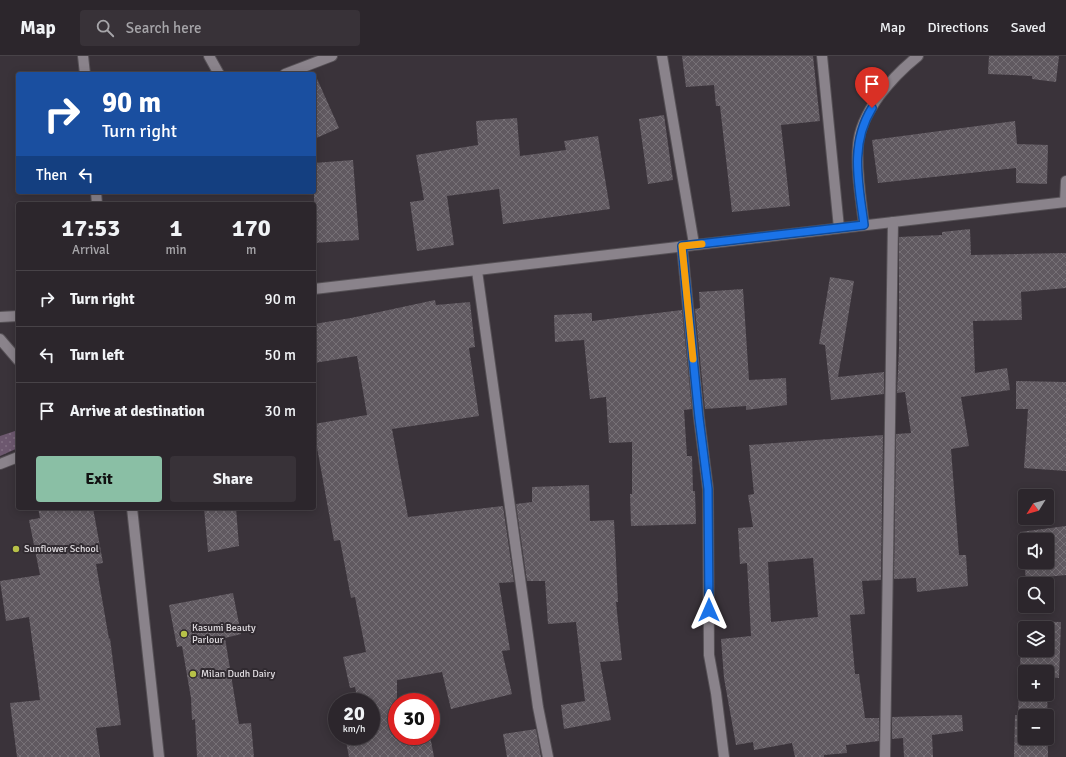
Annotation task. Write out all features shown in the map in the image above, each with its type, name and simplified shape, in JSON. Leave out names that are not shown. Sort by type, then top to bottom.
[{"type":"street","points":[[83,56],[85,72]]},
{"type":"street","points":[[209,56],[218,72]]},
{"type":"street","points":[[289,72],[332,56]]},
{"type":"street","points":[[662,56],[694,244]]},
{"type":"street","points":[[822,56],[838,228]]},
{"type":"street","points":[[864,225],[858,176],[858,144],[864,120],[887,85],[918,56]]},
{"type":"street","points":[[316,289],[1065,202],[1066,181]]},
{"type":"street","points":[[885,757],[893,222]]},
{"type":"street","points":[[682,246],[699,418],[708,489],[709,655],[716,693],[724,757]]},
{"type":"street","points":[[477,270],[538,707],[548,757]]},
{"type":"street","points":[[0,317],[16,316]]},
{"type":"street","points":[[0,339],[16,358]]},
{"type":"street","points":[[0,464],[16,458]]},
{"type":"street","points":[[132,510],[159,757]]},
{"type":"shaded area","points":[[16,431],[16,449],[0,456],[0,436]]},
{"type":"building","points":[[682,56],[813,56],[820,121],[781,125],[790,206],[732,212],[720,106],[716,106],[714,85],[686,87]]},
{"type":"building","points":[[989,56],[1059,56],[1056,82],[1032,79],[1032,76],[988,74]]},
{"type":"building","points":[[316,76],[339,128],[316,138]]},
{"type":"building","points":[[664,115],[673,180],[648,184],[639,119]]},
{"type":"building","points":[[517,118],[520,156],[566,150],[564,141],[598,136],[610,209],[503,224],[499,189],[447,196],[454,245],[417,251],[410,202],[424,200],[416,155],[478,145],[476,121]]},
{"type":"building","points":[[1015,121],[1017,144],[1048,145],[1047,184],[1016,183],[1016,168],[878,183],[872,140]]},
{"type":"building","points":[[353,160],[359,240],[316,243],[316,202],[314,202],[314,194],[316,194],[316,163]]},
{"type":"building","points":[[970,229],[971,255],[1066,253],[1066,288],[1021,292],[1022,320],[973,321],[975,373],[1007,368],[1010,390],[961,397],[969,446],[951,449],[959,555],[966,555],[968,586],[917,592],[916,578],[894,579],[896,434],[911,433],[905,392],[897,393],[899,348],[899,237],[942,235],[942,232]]},
{"type":"building","points":[[830,277],[854,281],[838,377],[884,372],[884,394],[831,400],[825,345],[819,344]]},
{"type":"building","points":[[743,289],[749,380],[786,378],[787,405],[746,410],[746,406],[705,409],[695,309],[700,308],[699,292]]},
{"type":"building","points":[[435,300],[436,305],[470,302],[475,347],[469,348],[479,416],[392,429],[408,517],[503,506],[514,582],[499,583],[510,650],[502,651],[512,694],[451,709],[442,672],[397,680],[397,693],[388,693],[388,745],[432,745],[434,757],[349,757],[347,745],[380,745],[380,693],[356,693],[355,687],[350,688],[343,657],[366,652],[355,597],[351,598],[340,540],[334,541],[316,442],[316,424],[367,415],[357,356],[316,363],[316,324],[351,318]]},
{"type":"building","points":[[682,310],[692,409],[684,410],[687,456],[692,456],[696,524],[631,526],[630,494],[632,494],[632,442],[609,443],[606,397],[590,399],[584,340],[555,342],[554,315],[592,313],[592,321]]},
{"type":"building","points":[[1016,381],[1066,382],[1066,471],[1024,468],[1028,409],[1016,409]]},
{"type":"building","points":[[883,435],[881,580],[862,581],[865,614],[850,615],[855,674],[859,674],[865,718],[879,718],[879,741],[846,745],[847,753],[824,755],[824,757],[795,757],[792,743],[754,750],[753,742],[736,745],[724,678],[721,639],[751,636],[747,563],[740,564],[738,528],[753,527],[748,495],[754,494],[749,445]],"holes":[[[813,558],[818,617],[771,622],[768,562]]]},
{"type":"building","points":[[589,485],[590,521],[614,520],[618,602],[616,602],[622,660],[600,662],[611,720],[564,729],[561,705],[585,701],[576,622],[548,624],[545,581],[527,581],[516,504],[532,502],[532,487]]},
{"type":"building","points":[[38,510],[93,510],[103,563],[96,564],[109,639],[110,638],[121,725],[96,728],[100,757],[17,757],[10,703],[40,700],[29,617],[6,621],[0,581],[40,575],[29,520],[40,518]]},
{"type":"building","points":[[204,510],[236,510],[239,546],[208,552]]},
{"type":"building","points":[[1066,526],[1066,575],[1026,577],[1025,569],[1054,569],[1054,533],[1020,533]]},
{"type":"building","points":[[233,593],[241,634],[225,638],[239,724],[251,723],[254,757],[197,757],[195,719],[192,720],[191,698],[182,646],[177,647],[169,605]]},
{"type":"building","points":[[1054,622],[1061,622],[1059,678],[1054,678],[1054,665],[1020,665],[1020,657],[1054,657]]},
{"type":"building","points":[[1019,701],[1047,701],[1047,709],[1018,709]]},
{"type":"building","points":[[962,715],[963,731],[932,735],[933,757],[904,757],[903,738],[892,739],[892,717]]},
{"type":"building","points":[[1015,715],[1018,715],[1018,745],[1048,745],[1048,757],[1014,757]]},
{"type":"building","points":[[536,729],[541,757],[507,757],[503,734]]},
{"type":"slow traffic","points":[[693,359],[682,246],[702,244]]},
{"type":"place","name":"Sunflower School","points":[[16,549]]},
{"type":"place","name":"Kasumi Beauty Parlour","points":[[184,634]]},
{"type":"place","name":"Milan Dudh Dairy","points":[[193,674]]},
{"type":"route","points":[[709,610],[708,489],[699,418],[682,246],[864,225],[858,176],[858,144],[864,120],[872,108]]}]
